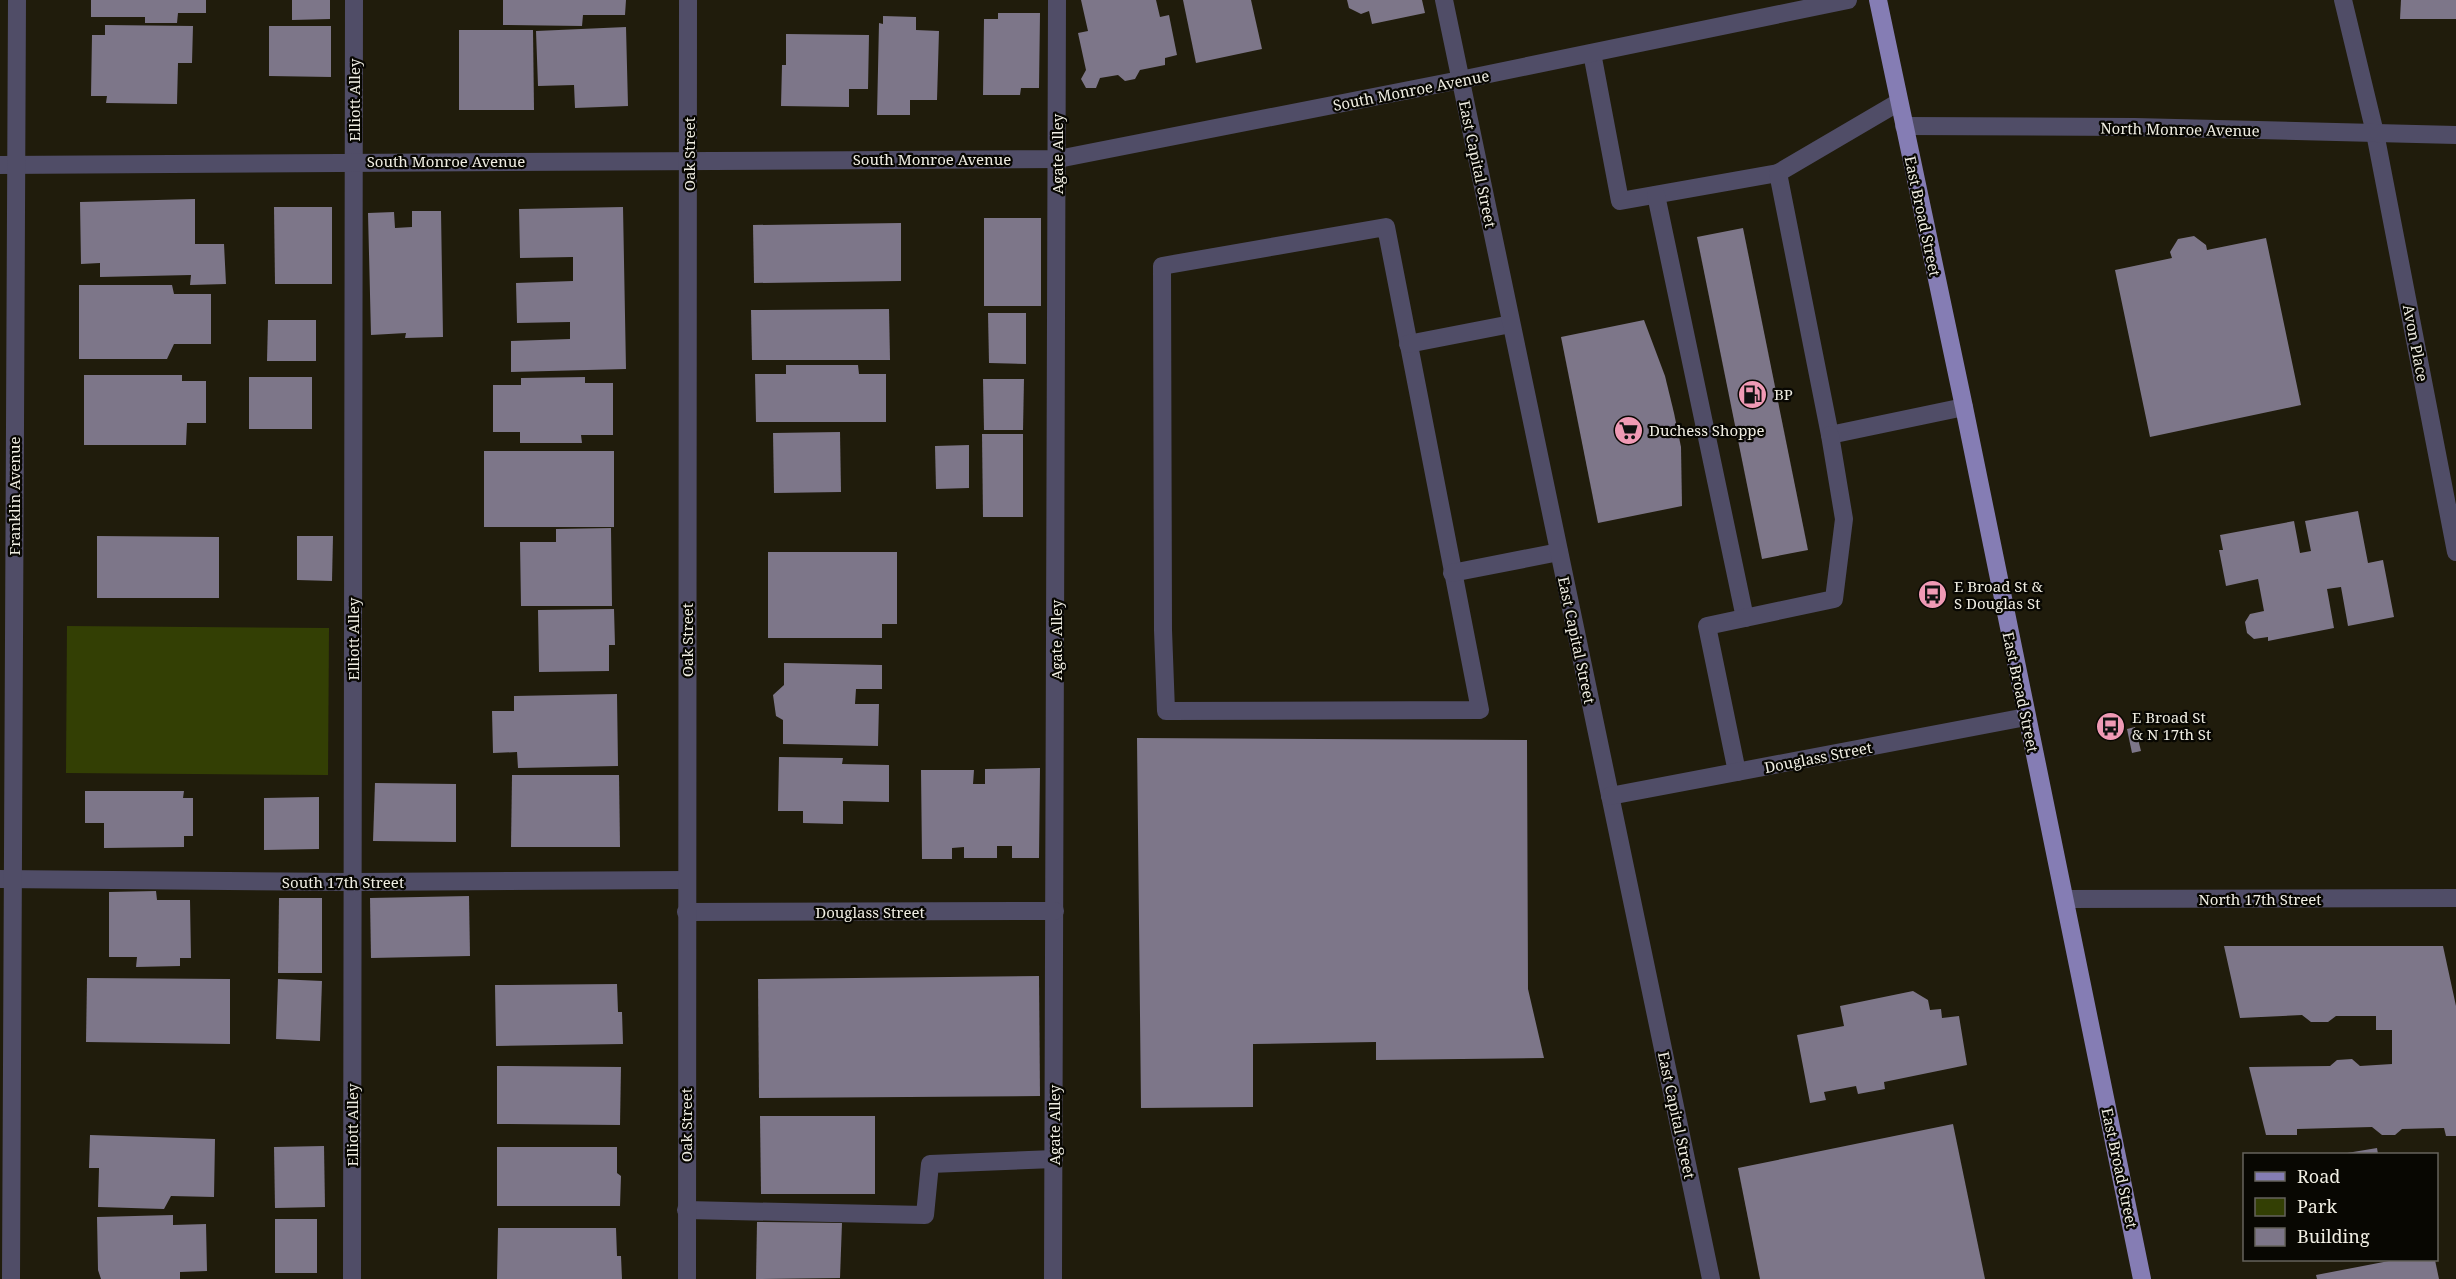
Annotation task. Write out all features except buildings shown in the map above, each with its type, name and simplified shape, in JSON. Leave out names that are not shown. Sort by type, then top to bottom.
[{"type":"main road","name":"East Broad Street","points":[[1878,0],[1964,407],[2142,1279]]},
{"type":"street","name":"Franklin Avenue","points":[[10,1279],[6,879],[8,164],[17,0]]},
{"type":"street","name":"Elliott Alley","points":[[352,1279],[354,0]]},
{"type":"street","name":"Oak Street","points":[[687,1279],[688,0]]},
{"type":"street","name":"Agate Alley","points":[[1053,1279],[1057,0]]},
{"type":"street","name":"East Capital Street","points":[[1444,0],[1711,1279]]},
{"type":"street","name":"South Monroe Avenue","points":[[8,164],[1058,159],[1460,80],[1848,0]]},
{"type":"street","name":"Avon Place","points":[[2343,0],[2375,133],[2456,548]]},
{"type":"street","points":[[1592,53],[1620,201],[1778,173],[1899,102]]},
{"type":"street","name":"North Monroe Avenue","points":[[1904,126],[2135,127],[2456,135]]},
{"type":"street","points":[[1737,772],[1707,626],[1834,599],[1844,519],[1830,435],[1778,173]]},
{"type":"street","points":[[1656,195],[1745,618]]},
{"type":"street","points":[[1386,227],[1452,573],[1480,710],[1166,711],[1162,630],[1162,266],[1386,227]]},
{"type":"street","points":[[1408,344],[1511,324]]},
{"type":"street","points":[[1830,435],[1964,407]]},
{"type":"street","points":[[1452,573],[1559,552]]},
{"type":"street","name":"Douglass Street","points":[[1610,796],[2026,717]]},
{"type":"street","name":"South 17th Street","points":[[6,879],[352,882],[686,880]]},
{"type":"street","name":"North 17th Street","points":[[2065,899],[2456,898]]},
{"type":"street","name":"Douglass Street","points":[[686,912],[1055,911]]},
{"type":"street","points":[[686,1210],[925,1215],[930,1164],[1054,1159]]},
{"type":"green space","points":[[67,626],[329,628],[328,775],[66,773]]},
{"type":"place","name":"BP","points":[[1753,394]]},
{"type":"place","name":"Duchess Shoppe","points":[[1628,430]]},
{"type":"place","name":"E Broad St & S Douglas St","points":[[1933,595]]},
{"type":"place","name":"E Broad St & N 17th St","points":[[2111,726]]}]
